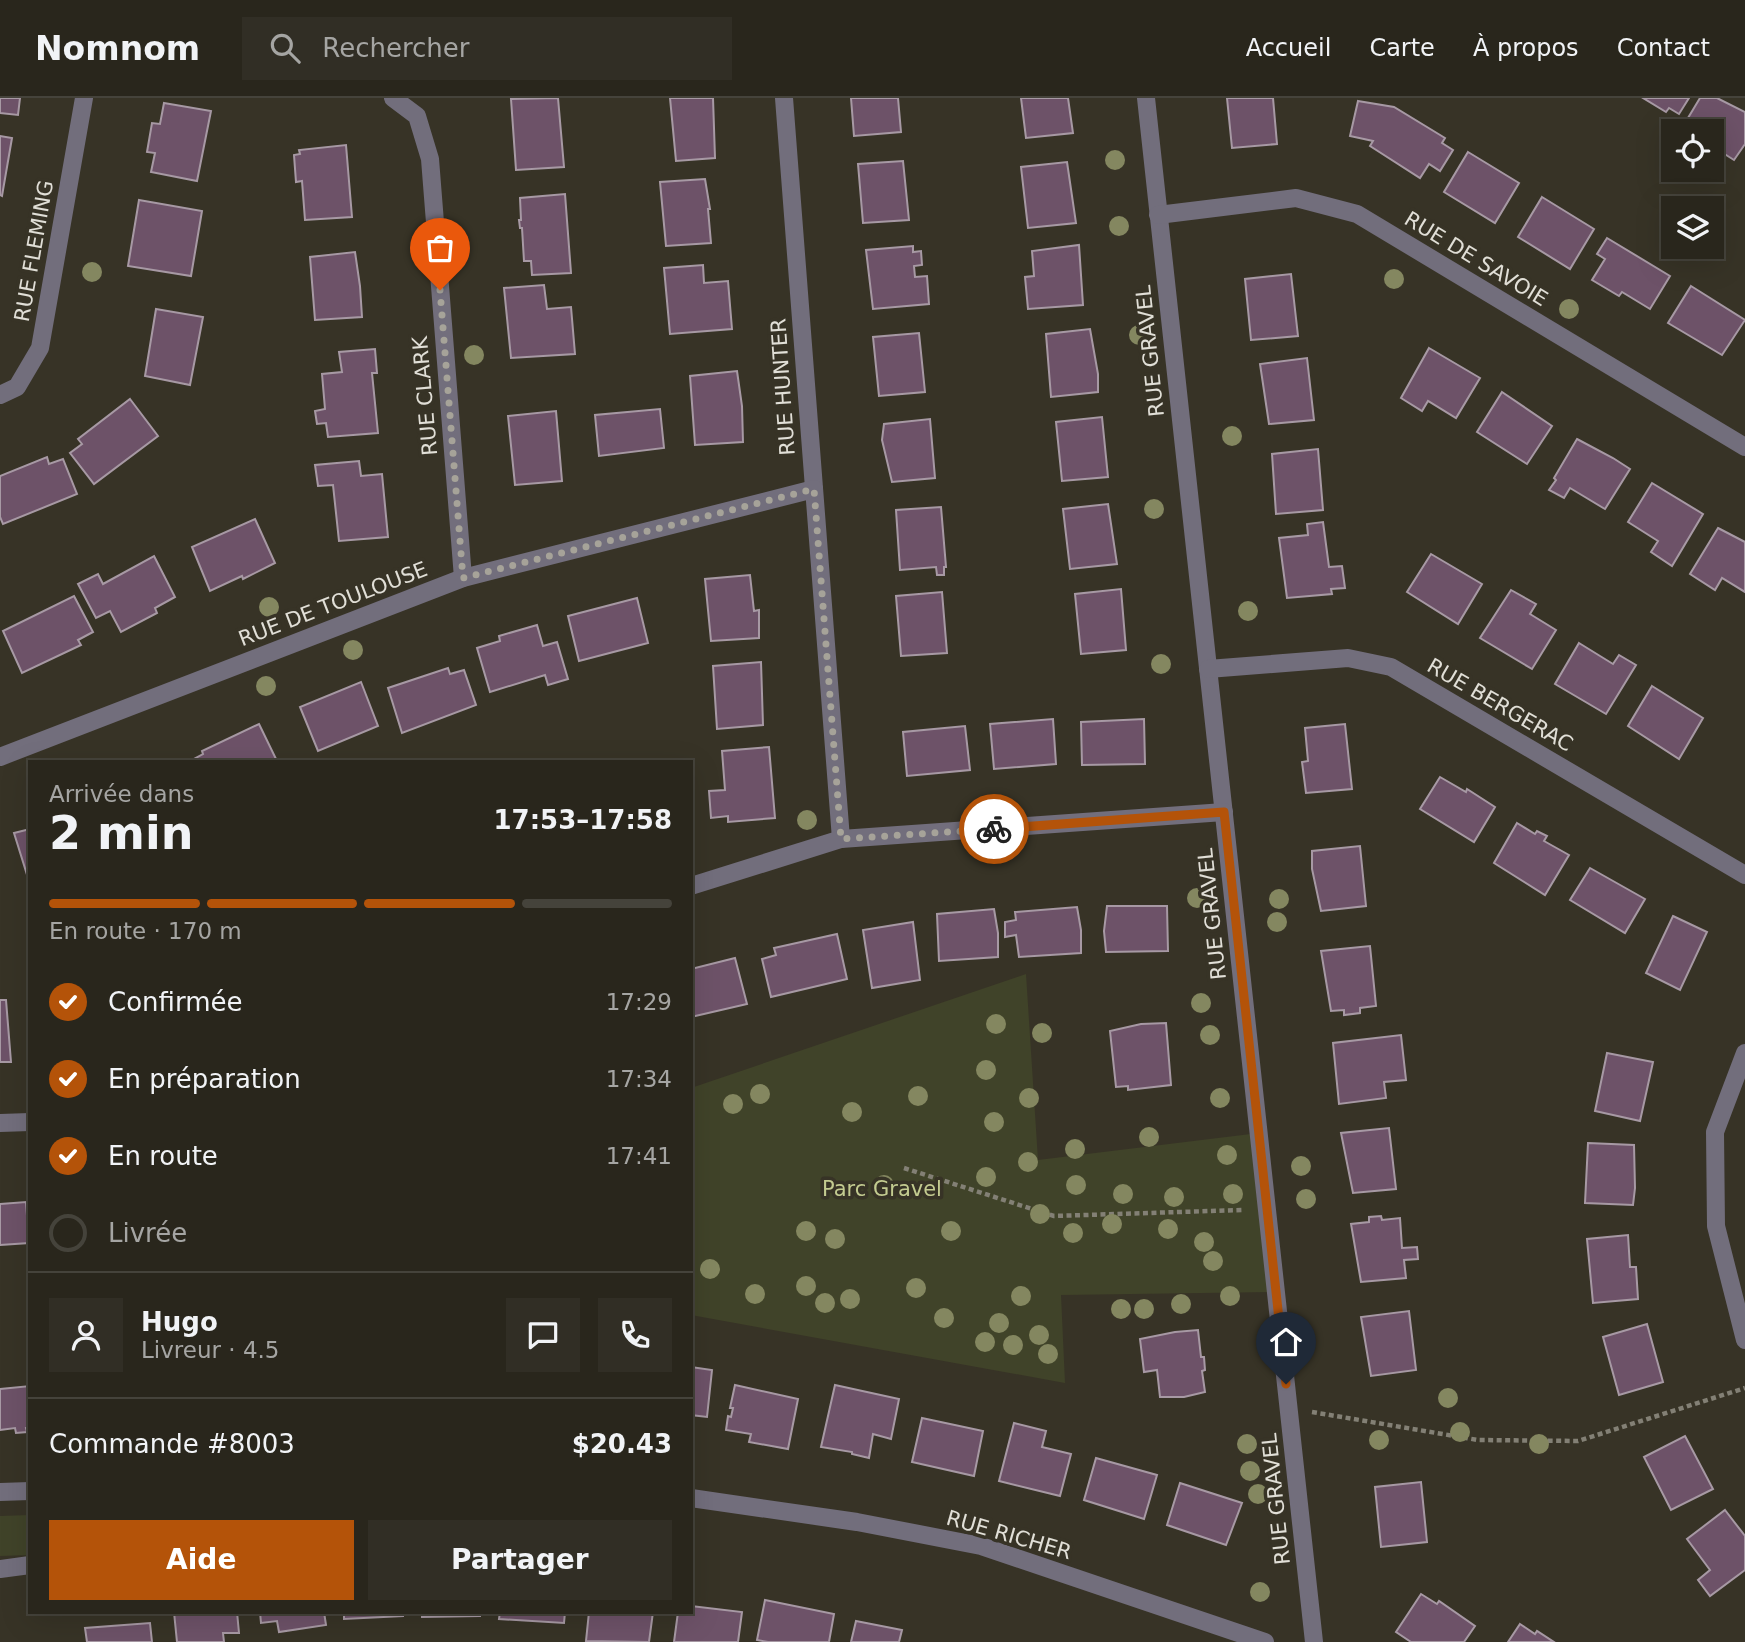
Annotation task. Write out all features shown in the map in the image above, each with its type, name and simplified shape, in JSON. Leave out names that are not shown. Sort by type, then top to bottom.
[{"type":"street","name":"RUE FLEMING","points":[[0,395],[17,387],[40,348],[84,98]]},
{"type":"street","name":"RUE CLARK","points":[[393,98],[417,116],[430,159],[463,578]]},
{"type":"street","name":"RUE HUNTER","points":[[784,98],[841,839]]},
{"type":"street","name":"RUE GRAVEL","points":[[1146,98],[1314,1642]]},
{"type":"street","name":"RUE DE SAVOIE","points":[[1158,215],[1296,198],[1357,214],[1745,447]]},
{"type":"street","name":"RUE DE TOULOUSE","points":[[0,757],[463,578],[814,489]]},
{"type":"street","name":"RUE BERGERAC","points":[[1208,668],[1348,658],[1391,667],[1745,875]]},
{"type":"street","points":[[693,885],[841,839],[1224,812]]},
{"type":"street","points":[[1745,1053],[1716,1132],[1716,1226],[1745,1340]]},
{"type":"street","points":[[0,1123],[28,1122]]},
{"type":"street","points":[[0,1492],[28,1491]]},
{"type":"street","name":"RUE RICHER","points":[[693,1498],[857,1522],[981,1546],[1265,1642]]},
{"type":"street","points":[[0,1569],[28,1565]]},
{"type":"path","points":[[904,1168],[1055,1216],[1267,1209]]},
{"type":"path","points":[[1289,1407],[1478,1440],[1578,1441],[1745,1388]]},
{"type":"green space","name":"Parc Gravel","points":[[1026,974],[1038,1160],[1259,1133],[1276,1292],[1061,1295],[1065,1383],[693,1315],[693,1087]]},
{"type":"green space","points":[[28,1515],[28,1555],[0,1556],[0,1516]]},
{"type":"building","points":[[0,98],[20,98],[18,115],[0,113]]},
{"type":"building","points":[[558,98],[564,167],[516,170],[511,99]]},
{"type":"building","points":[[670,98],[713,98],[715,158],[676,161]]},
{"type":"building","points":[[851,98],[898,98],[901,132],[854,136]]},
{"type":"building","points":[[1021,98],[1068,98],[1073,133],[1026,138]]},
{"type":"building","points":[[1227,98],[1273,98],[1277,144],[1232,148]]},
{"type":"building","points":[[1643,98],[1689,98],[1679,114],[1669,108],[1666,112]]},
{"type":"building","points":[[1700,98],[1717,98],[1745,112],[1745,144],[1734,160],[1724,154],[1724,119],[1687,119]]},
{"type":"building","points":[[1358,101],[1394,107],[1445,138],[1442,143],[1453,150],[1440,171],[1429,164],[1420,178],[1370,146],[1373,141],[1350,136]]},
{"type":"building","points":[[164,103],[211,111],[197,181],[151,172],[155,153],[147,152],[152,123],[160,124]]},
{"type":"building","points":[[0,136],[12,138],[2,196],[0,195]]},
{"type":"building","points":[[346,145],[352,217],[305,220],[302,181],[296,182],[294,155],[300,154],[299,150]]},
{"type":"building","points":[[1468,152],[1519,183],[1495,223],[1444,192]]},
{"type":"building","points":[[903,161],[909,220],[863,223],[858,164]]},
{"type":"building","points":[[1067,162],[1076,223],[1028,228],[1021,167]]},
{"type":"building","points":[[705,179],[710,209],[711,243],[666,246],[660,182]]},
{"type":"building","points":[[565,194],[571,273],[532,275],[531,261],[524,261],[519,220],[520,198]]},
{"type":"building","points":[[1542,197],[1594,229],[1570,269],[1518,237]]},
{"type":"building","points":[[139,200],[202,211],[191,276],[128,266]]},
{"type":"building","points":[[1607,238],[1670,276],[1650,309],[1622,292],[1619,296],[1592,280],[1605,259],[1597,254]]},
{"type":"building","points":[[1079,245],[1083,305],[1028,309],[1025,277],[1034,276],[1032,251]]},
{"type":"building","points":[[913,246],[913,252],[921,251],[922,265],[914,266],[915,277],[927,276],[929,304],[873,309],[866,250]]},
{"type":"building","points":[[355,252],[362,317],[315,320],[310,257]]},
{"type":"building","points":[[703,265],[704,283],[728,281],[732,329],[670,334],[664,268]]},
{"type":"building","points":[[1291,274],[1298,336],[1251,340],[1245,279]]},
{"type":"building","points":[[544,285],[547,309],[571,307],[575,354],[511,358],[504,288]]},
{"type":"building","points":[[1691,286],[1745,320],[1722,355],[1668,323]]},
{"type":"building","points":[[156,309],[203,317],[190,385],[145,376]]},
{"type":"building","points":[[1090,329],[1098,374],[1098,392],[1051,397],[1046,334]]},
{"type":"building","points":[[919,333],[925,392],[879,396],[873,337]]},
{"type":"building","points":[[1429,348],[1480,378],[1456,418],[1428,401],[1422,411],[1401,398]]},
{"type":"building","points":[[375,349],[377,373],[372,373],[378,433],[328,437],[326,423],[317,424],[315,411],[325,409],[322,374],[342,372],[339,352]]},
{"type":"building","points":[[1307,358],[1314,420],[1269,424],[1260,364]]},
{"type":"building","points":[[737,371],[743,442],[695,445],[690,376]]},
{"type":"building","points":[[1502,392],[1552,426],[1527,464],[1477,432]]},
{"type":"building","points":[[130,399],[158,436],[94,484],[70,453],[82,444],[78,439]]},
{"type":"building","points":[[660,409],[664,448],[599,456],[595,415]]},
{"type":"building","points":[[556,411],[562,481],[515,485],[508,416]]},
{"type":"building","points":[[1102,417],[1108,477],[1062,481],[1056,422]]},
{"type":"building","points":[[930,419],[935,478],[892,482],[882,440],[884,424]]},
{"type":"building","points":[[1577,439],[1630,469],[1605,509],[1570,488],[1564,498],[1549,490]]},
{"type":"building","points":[[1318,449],[1323,510],[1276,514],[1272,454]]},
{"type":"building","points":[[47,457],[49,464],[63,459],[77,494],[3,524],[0,517],[0,476]]},
{"type":"building","points":[[359,461],[361,476],[382,474],[388,537],[339,541],[333,485],[318,486],[315,465]]},
{"type":"building","points":[[1652,483],[1703,514],[1672,566],[1651,552],[1658,541],[1628,522]]},
{"type":"building","points":[[1108,504],[1117,564],[1070,569],[1063,509]]},
{"type":"building","points":[[941,507],[946,567],[944,575],[937,575],[936,567],[900,570],[896,510]]},
{"type":"building","points":[[255,519],[275,563],[210,591],[192,547]]},
{"type":"building","points":[[1323,522],[1329,567],[1342,566],[1345,588],[1331,589],[1332,594],[1287,598],[1279,538],[1308,535],[1307,524]]},
{"type":"building","points":[[1718,528],[1745,542],[1745,592],[1722,578],[1715,590],[1690,574]]},
{"type":"building","points":[[1431,554],[1482,584],[1458,624],[1407,592]]},
{"type":"building","points":[[154,556],[175,597],[155,608],[157,613],[121,632],[110,611],[96,618],[78,584],[98,574],[103,584]]},
{"type":"building","points":[[750,575],[754,611],[759,610],[759,638],[711,641],[705,579]]},
{"type":"building","points":[[1121,589],[1126,650],[1081,654],[1075,594]]},
{"type":"building","points":[[1511,590],[1536,604],[1530,614],[1556,630],[1532,669],[1480,638]]},
{"type":"building","points":[[942,592],[947,653],[901,656],[896,596]]},
{"type":"building","points":[[74,596],[93,632],[78,640],[81,645],[22,673],[3,631]]},
{"type":"building","points":[[637,598],[648,643],[579,661],[568,616]]},
{"type":"building","points":[[537,625],[543,646],[557,642],[568,679],[548,685],[545,675],[490,692],[477,648],[500,641],[499,636]]},
{"type":"building","points":[[1579,643],[1613,664],[1619,655],[1636,665],[1606,714],[1555,684]]},
{"type":"building","points":[[761,662],[763,725],[717,729],[713,666]]},
{"type":"building","points":[[448,668],[450,674],[464,670],[476,705],[402,733],[388,688]]},
{"type":"building","points":[[361,682],[378,726],[318,751],[300,707]]},
{"type":"building","points":[[1652,686],[1703,718],[1679,759],[1628,726]]},
{"type":"building","points":[[1053,719],[1056,764],[994,769],[990,724]]},
{"type":"building","points":[[1144,719],[1145,764],[1082,765],[1081,722]]},
{"type":"building","points":[[259,724],[277,760],[194,760],[203,754],[202,751]]},
{"type":"building","points":[[1345,724],[1352,789],[1306,793],[1302,762],[1308,761],[1305,728]]},
{"type":"building","points":[[965,726],[970,770],[907,776],[903,732]]},
{"type":"building","points":[[769,747],[775,818],[728,822],[728,816],[711,818],[709,791],[725,790],[722,751]]},
{"type":"building","points":[[1440,777],[1466,792],[1467,789],[1495,807],[1474,842],[1420,809]]},
{"type":"building","points":[[1517,823],[1535,834],[1537,831],[1547,836],[1544,841],[1569,855],[1545,895],[1494,863]]},
{"type":"building","points":[[28,830],[28,878],[14,833]]},
{"type":"building","points":[[1360,846],[1366,906],[1321,911],[1312,869],[1312,851]]},
{"type":"building","points":[[1590,868],[1645,899],[1625,933],[1570,900]]},
{"type":"building","points":[[1107,906],[1167,906],[1168,951],[1106,952],[1104,931]]},
{"type":"building","points":[[1077,907],[1081,953],[1019,957],[1016,935],[1005,937],[1005,922],[1016,920],[1015,912]]},
{"type":"building","points":[[994,909],[998,957],[939,961],[937,914]]},
{"type":"building","points":[[1673,916],[1707,932],[1680,990],[1646,973]]},
{"type":"building","points":[[913,922],[920,980],[872,988],[863,930]]},
{"type":"building","points":[[837,934],[847,979],[771,997],[762,959],[776,955],[774,948]]},
{"type":"building","points":[[1370,946],[1376,1006],[1360,1008],[1360,1013],[1344,1015],[1344,1010],[1331,1011],[1321,951]]},
{"type":"building","points":[[735,958],[747,1004],[693,1017],[693,968]]},
{"type":"building","points":[[0,1000],[6,1000],[11,1062],[0,1062]]},
{"type":"building","points":[[1166,1023],[1171,1085],[1128,1090],[1128,1086],[1116,1087],[1110,1031],[1141,1024]]},
{"type":"building","points":[[1401,1035],[1406,1080],[1384,1082],[1386,1098],[1339,1104],[1333,1043]]},
{"type":"building","points":[[1607,1053],[1653,1062],[1640,1121],[1595,1111]]},
{"type":"building","points":[[1389,1128],[1396,1189],[1353,1193],[1341,1133]]},
{"type":"building","points":[[1588,1143],[1634,1145],[1633,1205],[1585,1203]]},
{"type":"building","points":[[26,1202],[28,1243],[0,1245],[0,1204]]},
{"type":"building","points":[[1381,1216],[1382,1220],[1400,1218],[1402,1248],[1417,1247],[1418,1259],[1404,1260],[1406,1278],[1361,1282],[1351,1224],[1369,1222],[1369,1217]]},
{"type":"building","points":[[1628,1235],[1630,1267],[1636,1267],[1638,1299],[1593,1303],[1587,1239]]},
{"type":"building","points":[[1409,1311],[1416,1370],[1371,1376],[1361,1317]]},
{"type":"building","points":[[1647,1324],[1663,1382],[1619,1395],[1603,1337]]},
{"type":"building","points":[[1198,1330],[1201,1357],[1204,1357],[1205,1370],[1202,1371],[1205,1392],[1184,1397],[1160,1397],[1157,1370],[1144,1372],[1140,1339]]},
{"type":"building","points":[[693,1367],[712,1370],[707,1417],[693,1415]]},
{"type":"building","points":[[735,1385],[798,1399],[788,1449],[749,1442],[751,1434],[726,1430],[728,1416],[731,1417],[733,1408],[730,1408]]},
{"type":"building","points":[[835,1385],[899,1399],[891,1439],[873,1434],[869,1458],[821,1447]]},
{"type":"building","points":[[28,1386],[27,1432],[16,1433],[15,1428],[0,1430],[0,1389]]},
{"type":"building","points":[[922,1418],[983,1431],[974,1476],[912,1462]]},
{"type":"building","points":[[1014,1423],[1046,1431],[1042,1447],[1071,1454],[1060,1496],[999,1481]]},
{"type":"building","points":[[1685,1436],[1713,1489],[1671,1510],[1644,1457]]},
{"type":"building","points":[[1096,1458],[1157,1475],[1144,1519],[1084,1500]]},
{"type":"building","points":[[1421,1482],[1427,1542],[1381,1547],[1375,1487]]},
{"type":"building","points":[[1180,1483],[1242,1503],[1226,1545],[1167,1525]]},
{"type":"building","points":[[1725,1510],[1745,1536],[1745,1570],[1710,1596],[1698,1580],[1710,1570],[1687,1539]]},
{"type":"building","points":[[1421,1594],[1437,1604],[1439,1601],[1475,1626],[1464,1642],[1411,1642],[1396,1632]]},
{"type":"building","points":[[765,1600],[834,1614],[829,1642],[757,1640]]},
{"type":"building","points":[[693,1606],[742,1612],[738,1642],[674,1642],[678,1614],[693,1614]]},
{"type":"building","points":[[174,1614],[237,1614],[239,1633],[223,1633],[224,1642],[177,1642]]},
{"type":"building","points":[[260,1614],[324,1614],[326,1625],[279,1632],[277,1621],[261,1623]]},
{"type":"building","points":[[344,1614],[403,1614],[403,1616],[344,1619]]},
{"type":"building","points":[[422,1614],[480,1614],[480,1616],[422,1617]]},
{"type":"building","points":[[500,1614],[565,1614],[564,1623],[499,1619]]},
{"type":"building","points":[[589,1614],[653,1614],[649,1642],[586,1641]]},
{"type":"building","points":[[856,1621],[902,1630],[899,1642],[851,1642]]},
{"type":"building","points":[[150,1623],[152,1642],[87,1642],[85,1628]]},
{"type":"building","points":[[1520,1624],[1535,1634],[1537,1631],[1554,1642],[1508,1642]]},
{"type":"way so far","points":[[440,290],[463,578],[814,489],[841,839],[994,829]]},
{"type":"route","points":[[994,829],[1224,812],[1286,1384]]}]
